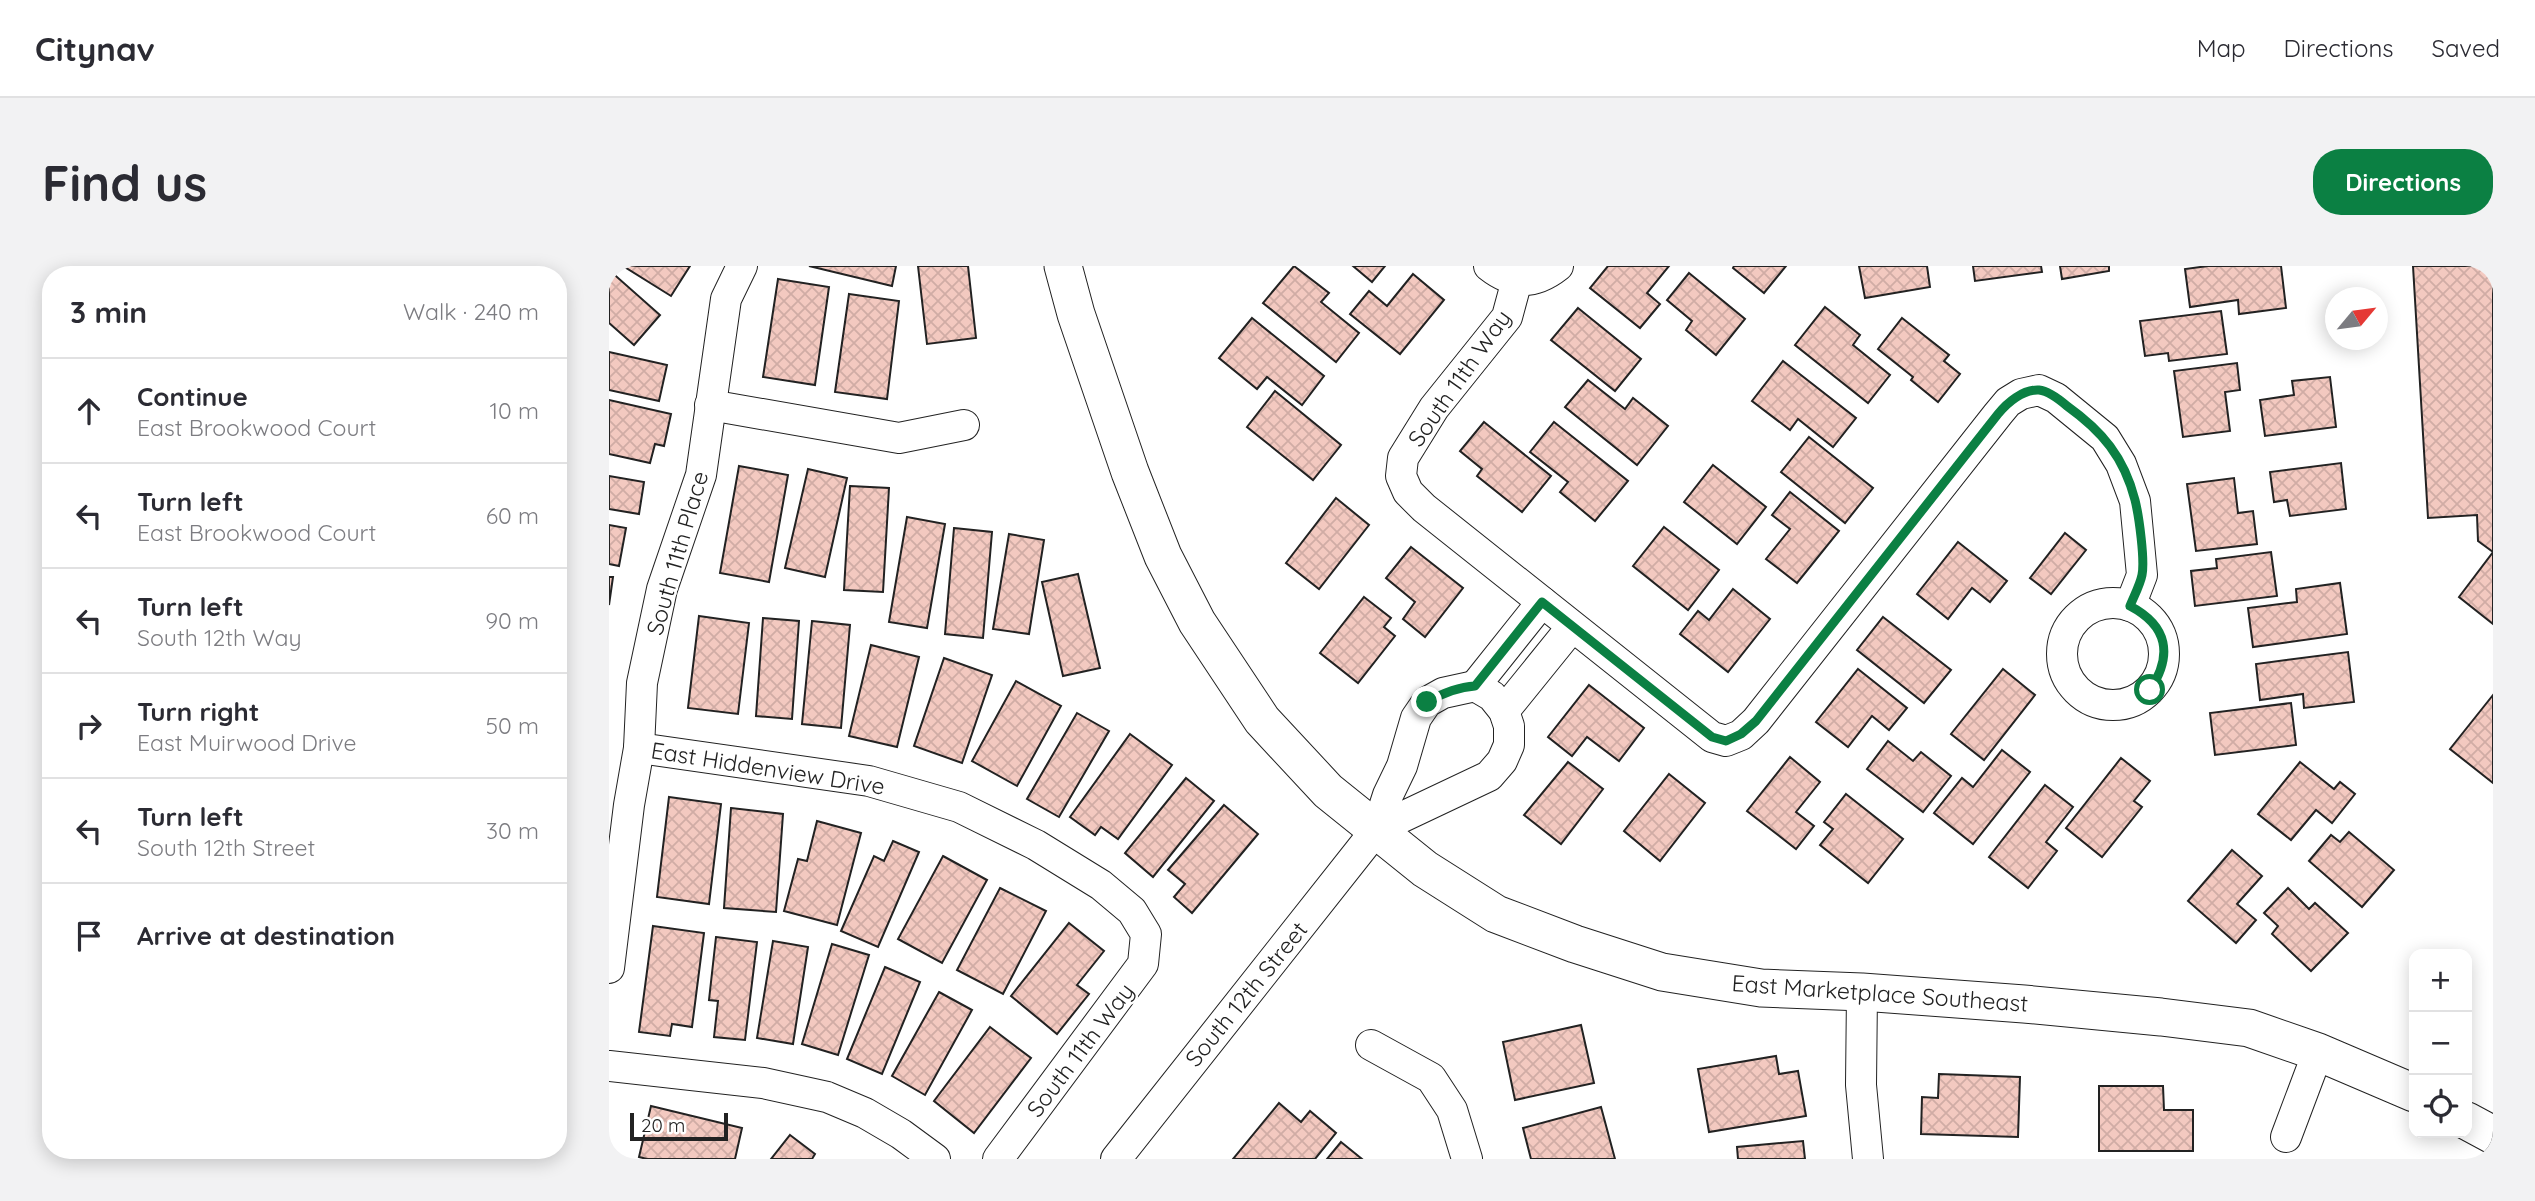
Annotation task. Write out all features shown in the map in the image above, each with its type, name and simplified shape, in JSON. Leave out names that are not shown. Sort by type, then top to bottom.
[{"type":"street","name":"South 11th Place","points":[[609,968],[629,805],[639,748],[642,683],[659,602],[701,475],[726,299],[743,266]]},
{"type":"street","name":"East Marketplace Southeast","points":[[1063,266],[1076,314],[1130,472],[1163,556],[1197,622],[1262,720],[1328,791],[1425,869],[1496,914],[1575,944],[1662,972],[1761,988],[1862,992],[2024,1004],[2249,1028],[2318,1052],[2409,1091]]},
{"type":"street","name":"South 11th Way","points":[[1489,266],[1501,276],[1517,280],[1533,280],[1547,275],[1559,266]]},
{"type":"street","name":"South 11th Way","points":[[1517,280],[1507,317],[1434,408],[1403,458],[1401,476],[1408,492],[1424,508],[1542,602]]},
{"type":"street","points":[[1572,627],[1504,711],[1492,696],[1475,686],[1542,602],[1712,737],[1726,741],[1741,734],[1756,721],[2008,402],[2021,394],[2039,390],[2080,415],[2105,438],[2122,464],[2135,501],[2142,575],[2130,606]]},
{"type":"street","points":[[710,405],[899,438],[964,425]]},
{"type":"street","name":"South 12th Street","points":[[1116,1159],[1377,830],[1388,795],[1402,766],[1416,718],[1427,702],[1463,687],[1475,686]]},
{"type":"street","name":"South 12th Street","points":[[1377,830],[1489,776],[1502,761],[1509,745],[1509,726],[1504,711]]},
{"type":"street","name":"East Hiddenview Drive","points":[[639,748],[869,781],[959,807],[1036,845],[1101,885],[1132,911],[1146,934]]},
{"type":"street","name":"South 11th Way","points":[[998,1159],[1143,964],[1146,934]]},
{"type":"street","points":[[1862,992],[1861,1086],[1868,1159]]},
{"type":"street","points":[[1371,1045],[1431,1078],[1452,1110],[1467,1159]]},
{"type":"street","points":[[2286,1137],[2318,1052]]},
{"type":"street","points":[[609,1066],[763,1083],[827,1097],[865,1113],[901,1134],[935,1159]]},
{"type":"street","points":[[2472,1124],[2493,1135]]},
{"type":"building","points":[[623,266],[690,266],[671,296]]},
{"type":"building","points":[[809,266],[896,266],[892,286]]},
{"type":"building","points":[[918,266],[968,266],[976,338],[927,344]]},
{"type":"building","points":[[1294,266],[1329,293],[1321,302],[1359,333],[1336,362],[1263,303]]},
{"type":"building","points":[[1353,266],[1385,266],[1372,282]]},
{"type":"building","points":[[1608,266],[1669,266],[1647,293],[1660,304],[1640,328],[1590,288]]},
{"type":"building","points":[[1786,266],[1764,293],[1733,268]]},
{"type":"building","points":[[1859,266],[1927,266],[1930,287],[1865,298]]},
{"type":"building","points":[[1973,266],[2041,266],[2042,272],[1975,281]]},
{"type":"building","points":[[2060,266],[2109,266],[2109,271],[2062,279]]},
{"type":"building","points":[[2208,266],[2281,266],[2286,308],[2239,314],[2238,300],[2190,307],[2185,269]]},
{"type":"building","points":[[2413,266],[2493,266],[2493,552],[2478,541],[2477,515],[2428,518]]},
{"type":"building","points":[[609,270],[660,315],[634,345],[609,323]]},
{"type":"building","points":[[1689,273],[1745,319],[1716,355],[1686,330],[1692,321],[1667,300]]},
{"type":"building","points":[[1413,274],[1444,300],[1400,354],[1350,314],[1369,291],[1387,306]]},
{"type":"building","points":[[778,279],[829,287],[815,385],[763,377]]},
{"type":"building","points":[[849,294],[899,301],[887,399],[835,392]]},
{"type":"building","points":[[1825,307],[1860,335],[1853,345],[1890,375],[1868,403],[1795,345]]},
{"type":"building","points":[[1578,308],[1641,359],[1615,391],[1551,340]]},
{"type":"building","points":[[2221,311],[2227,354],[2169,361],[2168,353],[2145,356],[2140,321]]},
{"type":"building","points":[[1252,318],[1324,376],[1302,405],[1267,377],[1257,389],[1219,358]]},
{"type":"building","points":[[1902,318],[1949,355],[1944,361],[1960,374],[1938,402],[1911,380],[1913,377],[1878,349]]},
{"type":"building","points":[[609,352],[667,365],[659,401],[609,390]]},
{"type":"building","points":[[1783,361],[1856,418],[1833,447],[1798,419],[1790,430],[1752,401]]},
{"type":"building","points":[[2237,363],[2240,390],[2225,392],[2230,431],[2183,437],[2174,371]]},
{"type":"building","points":[[2330,377],[2336,427],[2265,436],[2260,400],[2294,395],[2292,381]]},
{"type":"building","points":[[1588,380],[1625,409],[1633,398],[1668,426],[1637,465],[1565,407]]},
{"type":"building","points":[[1275,391],[1341,445],[1313,480],[1247,427]]},
{"type":"building","points":[[609,400],[671,414],[664,446],[655,444],[650,463],[609,454]]},
{"type":"building","points":[[1484,422],[1551,476],[1522,512],[1477,476],[1482,469],[1460,451]]},
{"type":"building","points":[[1554,422],[1628,481],[1595,521],[1560,492],[1568,482],[1530,452]]},
{"type":"building","points":[[1809,437],[1873,488],[1845,523],[1781,472]]},
{"type":"building","points":[[2341,463],[2346,509],[2290,516],[2287,500],[2274,502],[2270,472]]},
{"type":"building","points":[[1713,465],[1766,507],[1737,544],[1684,502]]},
{"type":"building","points":[[739,466],[788,475],[769,582],[720,573]]},
{"type":"building","points":[[808,469],[847,478],[825,577],[785,568]]},
{"type":"building","points":[[609,476],[644,482],[639,514],[609,509]]},
{"type":"building","points":[[2234,478],[2238,513],[2253,511],[2257,544],[2196,551],[2187,484]]},
{"type":"building","points":[[850,486],[889,488],[883,592],[844,590]]},
{"type":"building","points":[[1790,492],[1839,531],[1797,583],[1766,559],[1790,529],[1772,515]]},
{"type":"building","points":[[1336,498],[1369,525],[1319,589],[1286,563]]},
{"type":"building","points":[[907,517],[945,524],[927,628],[889,622]]},
{"type":"building","points":[[609,525],[626,528],[619,566],[609,564]]},
{"type":"building","points":[[1664,527],[1719,570],[1688,610],[1633,566]]},
{"type":"building","points":[[954,528],[992,532],[983,638],[945,634]]},
{"type":"building","points":[[2065,533],[2086,550],[2051,594],[2030,578]]},
{"type":"building","points":[[1009,534],[1044,540],[1029,634],[993,629]]},
{"type":"building","points":[[1958,542],[2007,581],[1990,602],[1972,588],[1948,619],[1917,594]]},
{"type":"building","points":[[1411,547],[1463,588],[1425,637],[1403,619],[1415,602],[1386,578]]},
{"type":"building","points":[[2271,552],[2277,596],[2195,606],[2191,571],[2217,568],[2216,559]]},
{"type":"building","points":[[2493,552],[2493,624],[2459,597]]},
{"type":"building","points":[[1078,574],[1100,668],[1063,676],[1042,582]]},
{"type":"building","points":[[609,577],[613,577],[609,605]]},
{"type":"building","points":[[2340,583],[2347,634],[2253,647],[2248,608],[2297,602],[2296,589]]},
{"type":"building","points":[[1733,589],[1770,619],[1728,672],[1680,634],[1698,611],[1709,620]]},
{"type":"building","points":[[1364,597],[1391,618],[1384,627],[1395,636],[1358,683],[1320,653]]},
{"type":"building","points":[[699,616],[749,623],[738,714],[688,708]]},
{"type":"building","points":[[1883,617],[1951,670],[1924,703],[1857,650]]},
{"type":"building","points":[[763,618],[799,621],[792,719],[756,716]]},
{"type":"building","points":[[812,621],[850,625],[841,728],[802,724]]},
{"type":"building","points":[[871,645],[919,657],[897,747],[849,736]]},
{"type":"building","points":[[2348,652],[2354,702],[2304,708],[2303,694],[2260,700],[2256,664]]},
{"type":"building","points":[[944,658],[992,675],[962,763],[914,746]]},
{"type":"building","points":[[1858,669],[1907,708],[1889,730],[1872,716],[1848,747],[1816,722]]},
{"type":"building","points":[[2003,669],[2035,695],[1984,760],[1951,734]]},
{"type":"building","points":[[1016,681],[1061,706],[1017,786],[972,761]]},
{"type":"building","points":[[1589,685],[1644,728],[1619,761],[1587,737],[1572,756],[1548,737]]},
{"type":"building","points":[[2493,695],[2493,783],[2450,749]]},
{"type":"building","points":[[2291,703],[2296,745],[2215,755],[2210,713]]},
{"type":"building","points":[[1077,713],[1109,731],[1059,817],[1027,799]]},
{"type":"building","points":[[1130,734],[1172,765],[1118,839],[1101,827],[1095,835],[1070,817]]},
{"type":"building","points":[[1888,741],[1913,761],[1921,752],[1951,776],[1923,812],[1867,769]]},
{"type":"building","points":[[2002,750],[2030,772],[1973,844],[1934,813],[1962,778],[1973,787]]},
{"type":"building","points":[[1790,757],[1820,782],[1796,812],[1814,826],[1796,849],[1747,811]]},
{"type":"building","points":[[2121,758],[2150,781],[2134,801],[2142,807],[2102,857],[2066,828]]},
{"type":"building","points":[[1568,762],[1603,789],[1561,844],[1524,815]]},
{"type":"building","points":[[2300,762],[2334,789],[2340,782],[2355,794],[2332,823],[2316,810],[2291,840],[2258,814]]},
{"type":"building","points":[[1669,774],[1705,803],[1660,861],[1624,831]]},
{"type":"building","points":[[1186,778],[1214,801],[1153,877],[1125,853]]},
{"type":"building","points":[[2045,785],[2073,807],[2046,842],[2057,851],[2028,888],[1989,857]]},
{"type":"building","points":[[1846,794],[1903,839],[1868,883],[1820,845],[1833,829],[1824,822]]},
{"type":"building","points":[[669,797],[721,804],[709,904],[657,897]]},
{"type":"building","points":[[1224,805],[1258,834],[1192,913],[1174,897],[1185,884],[1168,870]]},
{"type":"building","points":[[731,808],[783,814],[776,912],[724,908]]},
{"type":"building","points":[[817,821],[861,833],[837,925],[784,911],[798,859],[807,861]]},
{"type":"building","points":[[2349,832],[2394,870],[2362,907],[2309,861],[2331,835],[2340,842]]},
{"type":"building","points":[[893,841],[919,852],[878,947],[841,931],[874,856],[884,861]]},
{"type":"building","points":[[2232,850],[2262,876],[2237,904],[2256,920],[2236,943],[2188,901]]},
{"type":"building","points":[[943,856],[987,880],[942,963],[898,939]]},
{"type":"building","points":[[1000,888],[1046,911],[1003,994],[957,970]]},
{"type":"building","points":[[2288,888],[2309,909],[2315,903],[2348,933],[2311,971],[2272,934],[2278,926],[2264,913]]},
{"type":"building","points":[[1069,923],[1104,951],[1077,985],[1089,994],[1057,1034],[1011,996]]},
{"type":"building","points":[[653,926],[704,933],[692,1027],[672,1024],[670,1036],[639,1032]]},
{"type":"building","points":[[716,937],[757,942],[745,1040],[714,1037],[718,1001],[709,1000]]},
{"type":"building","points":[[773,941],[808,947],[793,1044],[757,1038]]},
{"type":"building","points":[[832,944],[869,955],[838,1055],[802,1044]]},
{"type":"building","points":[[885,967],[920,982],[882,1074],[847,1059]]},
{"type":"building","points":[[939,992],[972,1010],[925,1095],[892,1076]]},
{"type":"building","points":[[1581,1025],[1594,1083],[1515,1100],[1503,1042]]},
{"type":"building","points":[[990,1027],[1031,1058],[974,1133],[934,1101]]},
{"type":"building","points":[[1776,1056],[1779,1074],[1798,1071],[1806,1116],[1709,1132],[1698,1069]]},
{"type":"building","points":[[1939,1074],[2020,1077],[2018,1137],[1921,1134],[1922,1097],[1938,1098]]},
{"type":"building","points":[[2099,1086],[2163,1086],[2164,1110],[2193,1110],[2193,1151],[2099,1151]]},
{"type":"building","points":[[1279,1103],[1301,1122],[1310,1111],[1336,1133],[1315,1159],[1233,1159]]},
{"type":"building","points":[[651,1106],[742,1128],[735,1159],[639,1157]]},
{"type":"building","points":[[1601,1107],[1615,1159],[1531,1159],[1523,1128]]},
{"type":"building","points":[[790,1135],[815,1154],[812,1159],[771,1159]]},
{"type":"building","points":[[1803,1141],[1805,1159],[1738,1159],[1737,1147]]},
{"type":"building","points":[[1341,1142],[1362,1159],[1327,1159]]},
{"type":"route","points":[[1427,702],[1443,693],[1475,686],[1542,602],[1712,737],[1726,741],[1741,734],[1756,721],[2008,402],[2021,394],[2039,390],[2080,415],[2105,438],[2122,464],[2135,501],[2140,539],[2142,575],[2130,606],[2145,614],[2157,627],[2163,643],[2164,659],[2159,676],[2150,690]]}]
